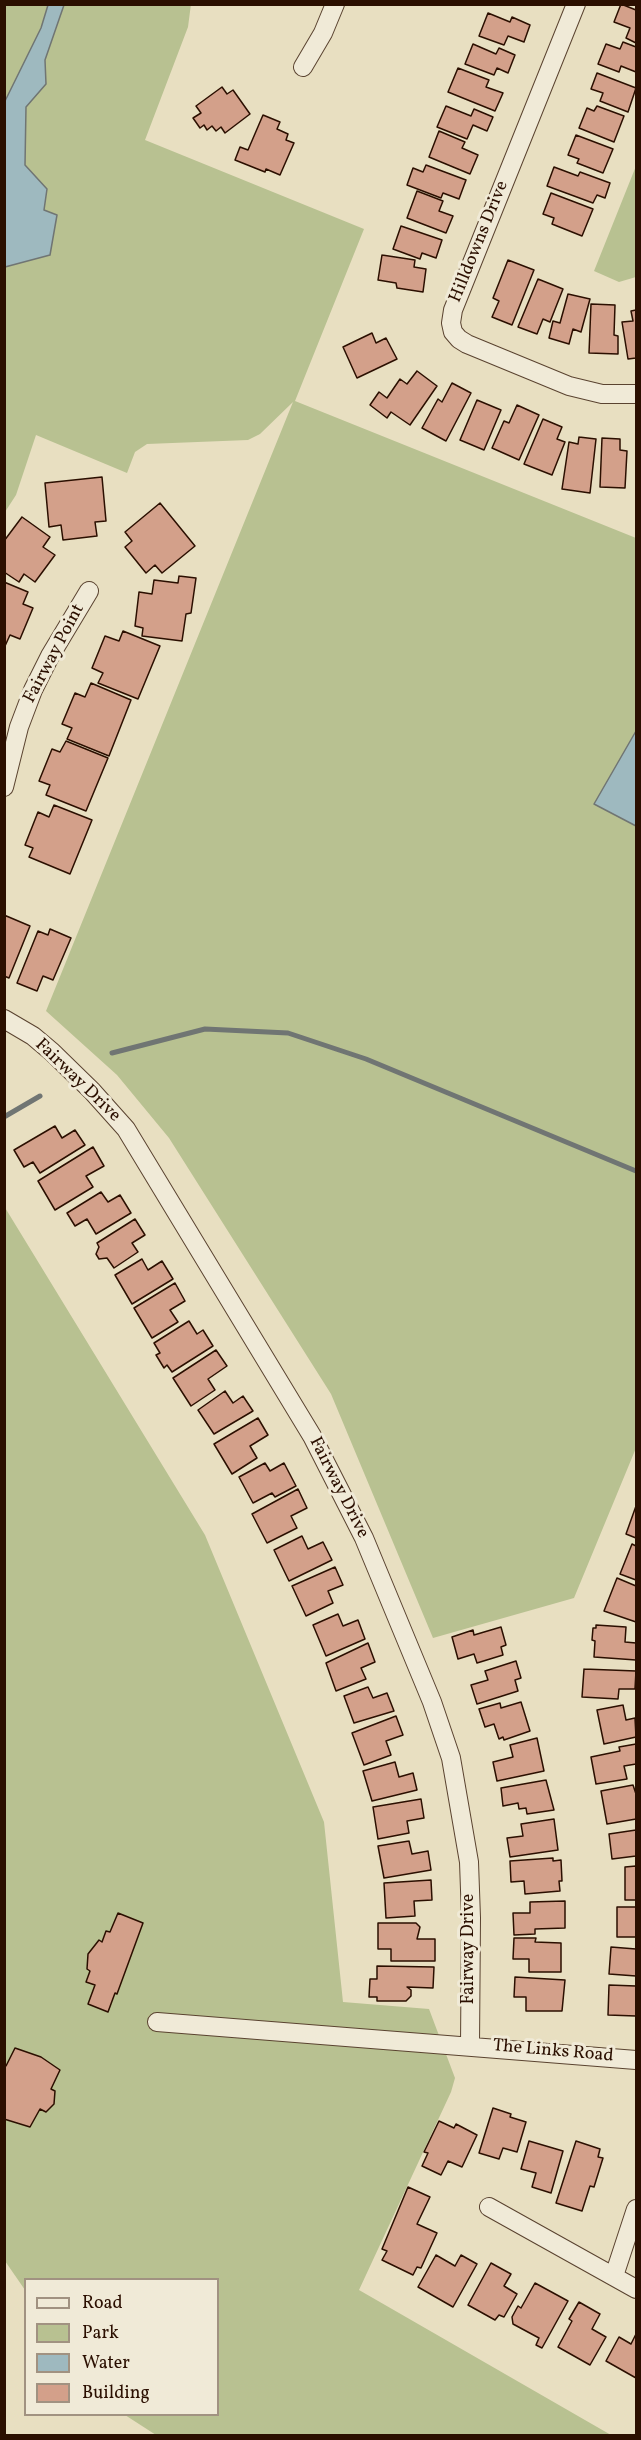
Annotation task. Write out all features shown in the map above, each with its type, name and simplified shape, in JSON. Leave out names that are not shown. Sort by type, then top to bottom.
[{"type":"street","points":[[303,67],[323,33],[335,4]]},
{"type":"street","name":"Hilldowns Drive","points":[[576,4],[453,310],[451,323],[453,332],[467,344],[569,386],[602,394],[636,394]]},
{"type":"street","name":"Fairway Point","points":[[4,787],[19,727],[33,690],[50,656],[89,591]]},
{"type":"street","name":"Fairway Drive","points":[[4,1019],[33,1036],[52,1052],[104,1103],[126,1129],[312,1436],[364,1538],[432,1702],[452,1758],[469,1862],[470,2045]]},
{"type":"street","name":"The Links Road","points":[[157,2022],[470,2045],[636,2060]]},
{"type":"street","points":[[489,2207],[636,2289]]},
{"type":"street","points":[[615,2276],[636,2209]]},
{"type":"green space","points":[[191,4],[188,27],[145,140],[364,229],[295,401],[636,538],[636,1448],[574,1598],[433,1638],[331,1394],[169,1138],[117,1075],[46,1011],[293,402],[260,434],[248,440],[147,444],[135,452],[127,473],[36,435],[16,495],[5,512],[5,5]]},
{"type":"green space","points":[[636,166],[636,277],[619,282],[594,271]]},
{"type":"green space","points":[[4,1206],[205,1535],[324,1822],[343,2002],[429,2009],[455,2078],[451,2092],[359,2290],[611,2435],[156,2435],[127,2416],[219,2416],[219,2278],[24,2278],[24,2289],[5,2261]]},
{"type":"water","points":[[48,5],[64,5],[45,60],[46,84],[26,107],[25,165],[47,189],[44,210],[57,215],[50,255],[5,267],[5,101],[41,28]]},
{"type":"water","points":[[636,731],[636,826],[594,804]]},
{"type":"building","points":[[621,4],[636,10],[636,43],[626,38],[630,28],[614,22]]},
{"type":"building","points":[[488,13],[510,22],[512,17],[530,25],[524,42],[508,36],[504,45],[479,36]]},
{"type":"building","points":[[623,42],[636,47],[636,72],[621,66],[619,72],[598,64],[606,44],[620,49]]},
{"type":"building","points":[[473,44],[496,54],[499,48],[515,55],[508,73],[497,68],[494,75],[465,64]]},
{"type":"building","points":[[458,68],[489,80],[486,87],[503,93],[495,111],[448,92]]},
{"type":"building","points":[[597,73],[636,88],[628,112],[600,101],[603,93],[591,89]]},
{"type":"building","points":[[222,87],[227,94],[233,90],[250,114],[225,133],[221,127],[216,131],[212,126],[207,130],[204,125],[200,128],[193,118],[201,113],[196,106]]},
{"type":"building","points":[[446,106],[471,116],[474,109],[493,117],[487,131],[473,125],[467,139],[437,127]]},
{"type":"building","points":[[597,106],[624,116],[614,142],[579,128],[587,108],[594,111]]},
{"type":"building","points":[[263,115],[280,122],[277,129],[288,134],[286,140],[294,143],[280,175],[266,169],[265,172],[235,160],[240,147],[248,150]]},
{"type":"building","points":[[439,131],[465,142],[462,148],[478,155],[470,174],[429,157]]},
{"type":"building","points":[[576,135],[613,149],[603,173],[577,163],[579,159],[568,155]]},
{"type":"building","points":[[426,165],[466,180],[459,199],[443,193],[441,198],[407,185],[413,168],[423,172]]},
{"type":"building","points":[[554,167],[578,176],[580,172],[610,183],[605,198],[597,195],[593,203],[547,186]]},
{"type":"building","points":[[417,191],[443,201],[439,211],[453,216],[446,233],[407,218]]},
{"type":"building","points":[[551,193],[593,209],[582,236],[552,224],[554,218],[543,214]]},
{"type":"building","points":[[401,226],[442,240],[436,258],[422,253],[420,259],[393,249]]},
{"type":"building","points":[[382,255],[415,260],[414,267],[426,269],[423,292],[397,288],[396,283],[378,280]]},
{"type":"building","points":[[508,260],[534,270],[512,325],[492,317],[499,301],[493,298]]},
{"type":"building","points":[[538,279],[563,289],[550,322],[543,319],[537,334],[518,327]]},
{"type":"building","points":[[568,294],[590,299],[581,332],[573,329],[569,344],[549,338],[553,321],[560,323]]},
{"type":"building","points":[[591,304],[615,305],[614,335],[618,336],[618,354],[589,353]]},
{"type":"building","points":[[636,310],[636,358],[628,359],[622,322],[633,321],[631,311]]},
{"type":"building","points":[[372,333],[376,343],[386,338],[397,359],[357,378],[343,347]]},
{"type":"building","points":[[417,371],[437,386],[410,425],[391,412],[387,418],[370,405],[379,392],[387,398],[400,379],[407,384]]},
{"type":"building","points":[[452,383],[471,393],[446,441],[422,428],[438,399],[442,402]]},
{"type":"building","points":[[477,400],[501,410],[484,450],[460,440]]},
{"type":"building","points":[[517,405],[539,415],[519,460],[492,448],[504,421],[509,423]]},
{"type":"building","points":[[543,419],[562,427],[557,439],[565,442],[552,475],[524,464]]},
{"type":"building","points":[[579,437],[596,439],[590,493],[562,489],[569,442],[578,444]]},
{"type":"building","points":[[602,438],[620,439],[620,450],[627,451],[625,488],[600,487]]},
{"type":"building","points":[[102,477],[106,521],[95,522],[97,536],[63,540],[61,525],[49,527],[45,483]]},
{"type":"building","points":[[160,503],[195,546],[162,573],[155,565],[146,573],[125,547],[132,541],[125,532]]},
{"type":"building","points":[[22,517],[50,537],[43,547],[55,555],[35,582],[24,574],[19,582],[4,572],[4,541]]},
{"type":"building","points":[[179,576],[196,578],[191,613],[186,614],[182,641],[142,636],[143,628],[135,626],[139,592],[152,594],[154,580],[178,583]]},
{"type":"building","points":[[4,582],[28,592],[23,604],[33,608],[20,639],[10,635],[5,646]]},
{"type":"building","points":[[123,631],[160,646],[138,699],[98,683],[103,673],[92,668],[105,636],[119,641]]},
{"type":"building","points":[[91,683],[131,700],[109,756],[67,739],[72,728],[62,724],[75,693],[85,697]]},
{"type":"building","points":[[66,741],[108,758],[86,811],[46,795],[50,785],[39,781],[52,749],[60,752]]},
{"type":"building","points":[[54,805],[92,820],[70,874],[29,857],[33,848],[25,845],[38,812],[49,817]]},
{"type":"building","points":[[4,915],[30,926],[9,978],[4,976]]},
{"type":"building","points":[[50,929],[71,938],[53,980],[43,976],[37,991],[17,983],[38,931],[48,935]]},
{"type":"building","points":[[55,1126],[62,1138],[75,1130],[85,1145],[40,1173],[33,1162],[24,1167],[14,1150]]},
{"type":"building","points":[[93,1147],[104,1166],[86,1176],[93,1187],[55,1210],[38,1181]]},
{"type":"building","points":[[101,1192],[108,1202],[120,1195],[131,1213],[96,1234],[87,1219],[75,1226],[67,1213]]},
{"type":"building","points":[[135,1219],[145,1235],[132,1243],[138,1252],[114,1268],[107,1258],[99,1259],[96,1254],[99,1247],[97,1243]]},
{"type":"building","points":[[142,1259],[148,1270],[162,1261],[173,1279],[132,1304],[115,1275]]},
{"type":"building","points":[[175,1283],[185,1301],[170,1310],[178,1322],[152,1338],[134,1308]]},
{"type":"building","points":[[189,1321],[197,1334],[203,1330],[213,1346],[172,1372],[167,1365],[164,1368],[156,1355],[160,1353],[154,1343]]},
{"type":"building","points":[[216,1350],[227,1366],[208,1379],[215,1390],[191,1406],[173,1378]]},
{"type":"building","points":[[225,1391],[233,1403],[243,1396],[253,1411],[214,1434],[198,1410]]},
{"type":"building","points":[[258,1418],[268,1435],[250,1446],[257,1458],[232,1474],[214,1444]]},
{"type":"building","points":[[265,1463],[270,1471],[284,1463],[296,1486],[275,1497],[272,1493],[253,1503],[239,1477]]},
{"type":"building","points":[[298,1489],[307,1508],[291,1516],[297,1528],[267,1543],[252,1514]]},
{"type":"building","points":[[636,1506],[636,1538],[626,1534]]},
{"type":"building","points":[[302,1536],[308,1549],[323,1542],[332,1560],[289,1581],[274,1550]]},
{"type":"building","points":[[632,1544],[636,1546],[636,1580],[620,1574]]},
{"type":"building","points":[[335,1567],[343,1585],[328,1591],[333,1603],[306,1616],[292,1586]]},
{"type":"building","points":[[617,1578],[636,1586],[636,1622],[604,1611]]},
{"type":"building","points":[[338,1614],[343,1626],[358,1620],[365,1639],[326,1656],[313,1625]]},
{"type":"building","points":[[596,1625],[626,1627],[625,1642],[636,1643],[636,1660],[594,1657],[595,1641],[592,1640],[593,1628],[596,1628]]},
{"type":"building","points":[[501,1627],[506,1645],[501,1647],[503,1655],[477,1663],[474,1654],[458,1659],[452,1637],[473,1630],[474,1635]]},
{"type":"building","points":[[368,1643],[375,1662],[361,1668],[366,1679],[336,1691],[326,1663]]},
{"type":"building","points":[[516,1661],[521,1678],[515,1680],[518,1691],[477,1704],[471,1685],[488,1680],[485,1671]]},
{"type":"building","points":[[584,1669],[636,1671],[635,1689],[619,1689],[618,1699],[582,1697]]},
{"type":"building","points":[[368,1687],[373,1698],[387,1693],[394,1711],[354,1723],[344,1696]]},
{"type":"building","points":[[521,1702],[530,1731],[504,1740],[503,1737],[499,1739],[494,1724],[485,1727],[479,1709],[500,1703],[501,1708]]},
{"type":"building","points":[[623,1705],[626,1720],[635,1718],[636,1737],[604,1744],[597,1710]]},
{"type":"building","points":[[396,1716],[403,1735],[386,1741],[391,1755],[364,1765],[352,1733]]},
{"type":"building","points":[[537,1738],[544,1771],[497,1781],[493,1762],[513,1757],[510,1745]]},
{"type":"building","points":[[636,1744],[636,1764],[624,1766],[627,1779],[596,1784],[591,1757],[620,1751],[619,1747]]},
{"type":"building","points":[[395,1762],[399,1777],[413,1773],[417,1790],[372,1801],[363,1771]]},
{"type":"building","points":[[546,1780],[554,1810],[527,1814],[526,1808],[519,1809],[518,1803],[503,1806],[501,1788]]},
{"type":"building","points":[[633,1785],[636,1794],[636,1819],[607,1824],[601,1791]]},
{"type":"building","points":[[421,1799],[424,1818],[407,1821],[409,1833],[378,1839],[373,1807]]},
{"type":"building","points":[[554,1819],[558,1850],[510,1857],[507,1838],[523,1836],[521,1824]]},
{"type":"building","points":[[636,1830],[636,1856],[612,1859],[609,1834]]},
{"type":"building","points":[[409,1841],[412,1854],[428,1851],[431,1870],[384,1878],[378,1846]]},
{"type":"building","points":[[553,1858],[553,1861],[561,1860],[560,1891],[525,1894],[524,1881],[511,1882],[510,1861]]},
{"type":"building","points":[[636,1866],[636,1900],[625,1900],[625,1867]]},
{"type":"building","points":[[431,1880],[432,1900],[414,1901],[415,1916],[386,1918],[384,1883]]},
{"type":"building","points":[[565,1901],[565,1928],[535,1929],[535,1934],[514,1935],[513,1913],[530,1913],[530,1902]]},
{"type":"building","points":[[617,1907],[636,1907],[636,1937],[617,1937]]},
{"type":"building","points":[[118,1913],[143,1923],[108,2012],[88,2004],[95,1985],[86,1982],[90,1971],[87,1969],[88,1954],[99,1940],[102,1942],[106,1931],[110,1932]]},
{"type":"building","points":[[378,1923],[416,1923],[420,1927],[417,1939],[435,1939],[435,1961],[391,1961],[391,1949],[378,1949]]},
{"type":"building","points":[[514,1938],[536,1938],[535,1942],[561,1943],[561,1972],[529,1972],[529,1959],[513,1959]]},
{"type":"building","points":[[611,1947],[636,1949],[636,1976],[609,1974]]},
{"type":"building","points":[[377,1966],[434,1967],[433,1988],[407,1987],[411,1990],[411,1996],[406,2001],[377,2001],[377,1997],[369,1997],[370,1979],[377,1979]]},
{"type":"building","points":[[515,1977],[565,1980],[562,2011],[526,2011],[526,1997],[514,1997]]},
{"type":"building","points":[[609,1985],[636,1986],[636,2016],[608,2015]]},
{"type":"building","points":[[15,2048],[41,2057],[60,2070],[51,2089],[55,2091],[54,2104],[46,2112],[40,2109],[30,2127],[4,2119],[4,2066]]},
{"type":"building","points":[[493,2108],[526,2122],[517,2152],[503,2148],[499,2159],[479,2153]]},
{"type":"building","points":[[439,2121],[454,2128],[456,2124],[477,2135],[462,2167],[448,2161],[441,2175],[422,2166],[428,2153],[424,2152]]},
{"type":"building","points":[[529,2141],[563,2151],[551,2193],[532,2187],[536,2173],[521,2169]]},
{"type":"building","points":[[576,2141],[600,2149],[598,2157],[603,2158],[594,2187],[590,2186],[582,2211],[556,2203]]},
{"type":"building","points":[[408,2187],[430,2197],[417,2224],[437,2233],[421,2268],[417,2267],[413,2275],[382,2260],[387,2251],[382,2249]]},
{"type":"building","points":[[436,2255],[455,2266],[461,2255],[477,2264],[453,2307],[418,2287]]},
{"type":"building","points":[[491,2263],[511,2274],[504,2286],[517,2294],[504,2317],[499,2315],[495,2320],[468,2305]]},
{"type":"building","points":[[535,2283],[568,2301],[542,2348],[536,2345],[539,2338],[513,2324],[512,2317],[518,2306],[521,2308]]},
{"type":"building","points":[[579,2302],[600,2314],[592,2329],[606,2337],[590,2365],[558,2347],[572,2321],[569,2319]]},
{"type":"building","points":[[636,2334],[636,2378],[606,2361],[619,2337],[631,2344]]},
{"type":"waterway","points":[[112,1053],[205,1029],[288,1033],[366,1059],[636,1171]]},
{"type":"waterway","points":[[4,1117],[40,1096]]}]
